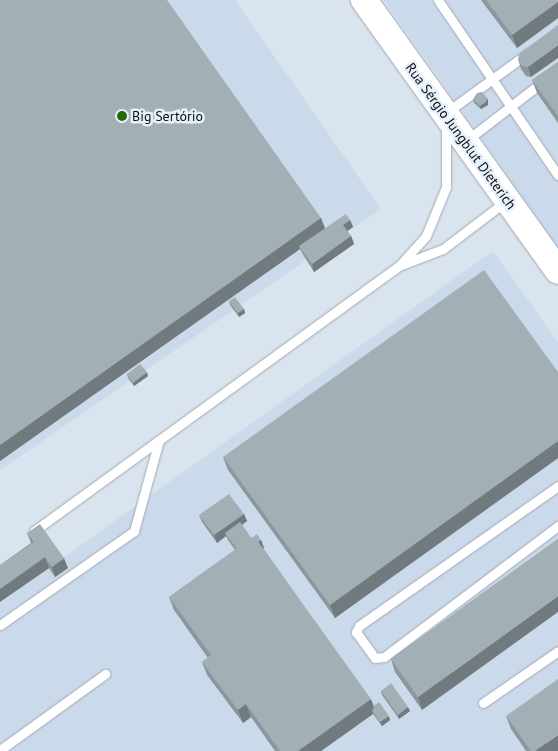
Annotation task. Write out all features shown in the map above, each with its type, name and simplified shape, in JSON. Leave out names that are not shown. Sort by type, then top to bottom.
[{"type":"street","name":"Rua Sérgio Jungblut Dieterich","points":[[364,0],[558,271]]},
{"type":"lane","points":[[438,0],[558,174]]},
{"type":"lane","points":[[34,531],[399,266],[426,236],[446,187],[446,114],[536,47]]},
{"type":"lane","points":[[465,141],[558,70]]},
{"type":"lane","points":[[399,266],[443,249],[507,200]]},
{"type":"lane","points":[[0,625],[134,531],[159,440]]},
{"type":"lane","points":[[558,486],[359,626],[356,632],[375,658],[384,658],[558,526]]},
{"type":"lane","points":[[483,704],[558,651]]},
{"type":"lane","points":[[0,750],[105,674]]},
{"type":"shaded area","name":"Big Sertório","points":[[0,0],[235,0],[381,209],[0,470]]},
{"type":"shaded area","points":[[384,0],[558,0],[558,248]]},
{"type":"shaded area","points":[[493,251],[558,342],[558,751],[0,751],[0,603]]},
{"type":"building","name":"Big Sertório","points":[[0,0],[167,0],[321,218],[0,445]]},
{"type":"building","points":[[486,0],[558,0],[558,2],[512,35]]},
{"type":"building","points":[[558,25],[558,45],[528,67],[522,66],[518,59],[519,54]]},
{"type":"building","points":[[558,62],[558,116],[532,80]]},
{"type":"building","points":[[482,92],[487,98],[486,102],[480,106],[473,99],[477,93]]},
{"type":"building","points":[[346,214],[350,220],[343,225],[351,236],[312,264],[299,246]]},
{"type":"building","points":[[484,270],[558,372],[558,441],[330,605],[223,457]]},
{"type":"building","points":[[235,297],[244,309],[238,313],[229,301]]},
{"type":"building","points":[[140,364],[147,372],[133,383],[127,374]]},
{"type":"building","points":[[229,494],[244,514],[214,535],[199,515]]},
{"type":"building","points":[[240,522],[251,538],[254,536],[237,549],[225,533]]},
{"type":"building","points":[[40,524],[64,558],[52,567],[45,557],[0,589],[0,565],[34,542],[27,533]]},
{"type":"building","points":[[257,534],[261,540],[258,542],[254,536]]},
{"type":"building","points":[[254,536],[371,699],[298,751],[280,751],[246,704],[238,710],[202,662],[211,655],[169,597]]},
{"type":"building","points":[[558,539],[558,596],[418,697],[391,659]]},
{"type":"building","points":[[558,679],[558,735],[535,751],[531,751],[506,716]]},
{"type":"building","points":[[391,683],[408,707],[398,715],[381,691]]},
{"type":"building","points":[[379,702],[389,716],[380,722],[372,710],[373,706]]},
{"type":"place","name":"Big Sertório","points":[[122,116]]}]
